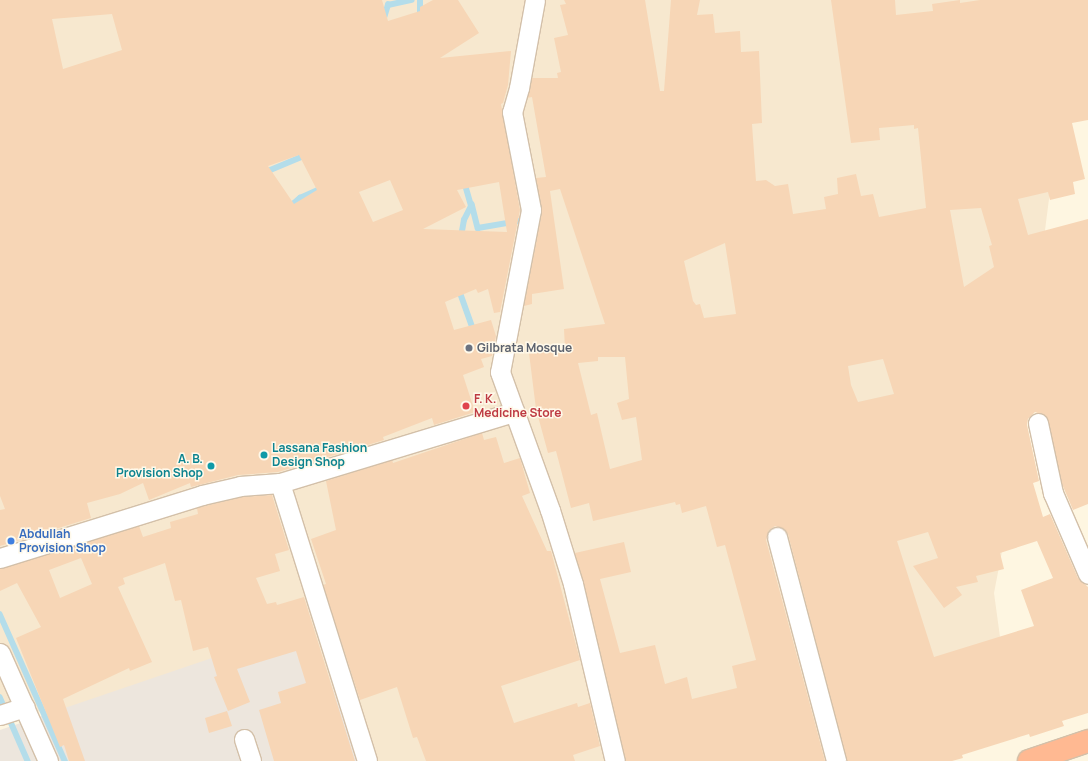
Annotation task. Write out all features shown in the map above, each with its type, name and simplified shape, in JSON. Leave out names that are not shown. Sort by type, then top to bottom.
[{"type":"highway","points":[[1029,761],[1088,741]]},
{"type":"street","points":[[535,0],[519,88],[512,112],[531,210],[500,372],[550,510],[573,584],[615,761]]},
{"type":"street","points":[[0,558],[202,495],[240,486],[280,482],[514,412]]},
{"type":"street","points":[[1038,423],[1053,493],[1088,574]]},
{"type":"street","points":[[280,482],[367,761]]},
{"type":"street","points":[[777,537],[836,761]]},
{"type":"street","points":[[0,653],[22,708],[48,761]]},
{"type":"street","points":[[0,714],[22,708]]},
{"type":"street","points":[[244,739],[251,761]]},
{"type":"shaded area","points":[[0,0],[1061,0],[1061,105],[1008,520],[994,593],[1003,659],[924,761],[360,761],[47,712],[21,711],[0,717]]},
{"type":"shaded area","points":[[309,625],[360,761],[0,761],[0,730]]},
{"type":"building","points":[[0,0],[382,0],[388,21],[420,11],[420,7],[433,0],[458,0],[479,33],[440,58],[511,51],[508,85],[503,103],[501,104],[520,210],[500,312],[494,313],[488,289],[478,293],[476,289],[445,302],[454,330],[491,320],[496,336],[492,356],[481,359],[484,367],[463,375],[475,412],[434,425],[432,418],[383,437],[384,440],[278,472],[238,475],[191,487],[190,483],[149,500],[143,483],[120,494],[87,503],[91,518],[0,546],[0,510],[5,509],[0,496]],"holes":[[[112,14],[122,50],[63,69],[52,19]],[[299,155],[317,190],[294,204],[268,166]],[[390,180],[403,210],[373,222],[359,192]],[[499,182],[507,232],[423,229],[466,207],[457,190]]]},
{"type":"building","points":[[564,0],[645,0],[660,91],[664,91],[671,0],[700,0],[697,15],[713,14],[715,33],[740,31],[741,52],[759,51],[762,123],[752,124],[756,181],[766,180],[775,186],[788,184],[793,214],[826,209],[824,197],[838,194],[837,178],[856,174],[861,196],[873,194],[879,217],[926,208],[918,128],[914,129],[914,125],[879,128],[880,140],[851,143],[831,0],[895,0],[896,15],[933,11],[932,4],[960,0],[960,3],[980,0],[1088,0],[1088,120],[1072,123],[1085,179],[1073,182],[1075,194],[1050,200],[1048,192],[1018,199],[1028,235],[1088,219],[1088,504],[1073,510],[1062,484],[1046,416],[1035,412],[1028,419],[1027,425],[1039,481],[1033,483],[1043,517],[1050,514],[1078,578],[1088,587],[1088,713],[1062,721],[1064,726],[1030,737],[1029,734],[962,755],[963,758],[952,761],[847,761],[788,534],[784,529],[775,526],[769,530],[766,540],[825,761],[626,761],[575,553],[624,542],[631,572],[600,579],[620,653],[655,645],[665,684],[687,677],[692,699],[737,688],[732,666],[756,660],[725,545],[717,547],[706,506],[682,513],[680,504],[676,505],[675,502],[593,521],[589,503],[571,508],[556,451],[548,453],[536,409],[529,353],[565,350],[564,329],[605,324],[560,189],[550,191],[564,289],[532,294],[532,304],[524,306],[542,212],[536,178],[546,177],[532,97],[527,98],[532,78],[558,78],[557,73],[561,72],[554,38],[568,35],[560,5],[566,4]],"holes":[[[981,208],[992,245],[989,246],[994,267],[964,287],[950,210]],[[725,243],[736,314],[704,318],[700,304],[696,305],[693,301],[684,261]],[[598,357],[625,357],[629,399],[617,403],[622,420],[636,417],[642,460],[610,469],[597,413],[591,415],[578,363],[598,361]],[[883,359],[894,394],[858,402],[851,385],[848,366]],[[928,532],[938,558],[913,566],[944,608],[962,595],[956,587],[978,582],[976,576],[1004,569],[1000,553],[1037,541],[1053,578],[1021,590],[1034,626],[934,657],[897,541]]]},
{"type":"building","points":[[482,433],[484,440],[496,437],[504,463],[520,458],[530,493],[522,496],[547,551],[551,551],[580,660],[501,686],[514,723],[577,703],[578,707],[590,703],[600,746],[573,755],[575,761],[426,761],[417,737],[413,738],[397,687],[360,700],[323,585],[326,584],[311,539],[336,530],[326,481],[392,460],[393,463]]},
{"type":"building","points":[[272,495],[289,550],[275,554],[280,571],[256,578],[267,604],[276,602],[277,605],[304,597],[355,761],[274,761],[259,710],[281,703],[278,692],[306,683],[296,651],[237,669],[250,702],[228,711],[214,677],[217,676],[208,647],[193,651],[181,600],[175,601],[165,563],[123,578],[125,584],[118,587],[152,662],[130,671],[129,668],[63,699],[85,761],[69,761],[64,745],[60,747],[16,638],[41,627],[17,583],[0,591],[0,569],[139,526],[143,537],[171,528],[170,522],[198,514],[197,508],[242,497]],"holes":[[[81,558],[92,584],[60,598],[49,570]]]},
{"type":"building","points":[[227,711],[232,726],[209,733],[205,718]]},
{"type":"waterway","points":[[384,18],[388,5],[411,0]]},
{"type":"waterway","points":[[420,0],[420,18]]},
{"type":"waterway","points":[[268,171],[306,155]]},
{"type":"waterway","points":[[461,237],[464,220],[471,206],[464,181]]},
{"type":"waterway","points":[[295,211],[293,204],[300,198],[322,188]]},
{"type":"waterway","points":[[472,204],[478,228],[519,221]]},
{"type":"waterway","points":[[459,289],[474,331]]},
{"type":"waterway","points":[[0,614],[65,761]]},
{"type":"waterway","points":[[0,697],[28,761]]},
{"type":"place","name":"Gilbrata Mosque","points":[[469,348]]},
{"type":"place","name":"F. K. Medicine Store","points":[[466,406]]},
{"type":"place","name":"Lassana Fashion Design Shop","points":[[264,455]]},
{"type":"place","name":"A. B. Provision Shop","points":[[211,466]]},
{"type":"place","name":"Abdullah Provision Shop","points":[[11,541]]}]
